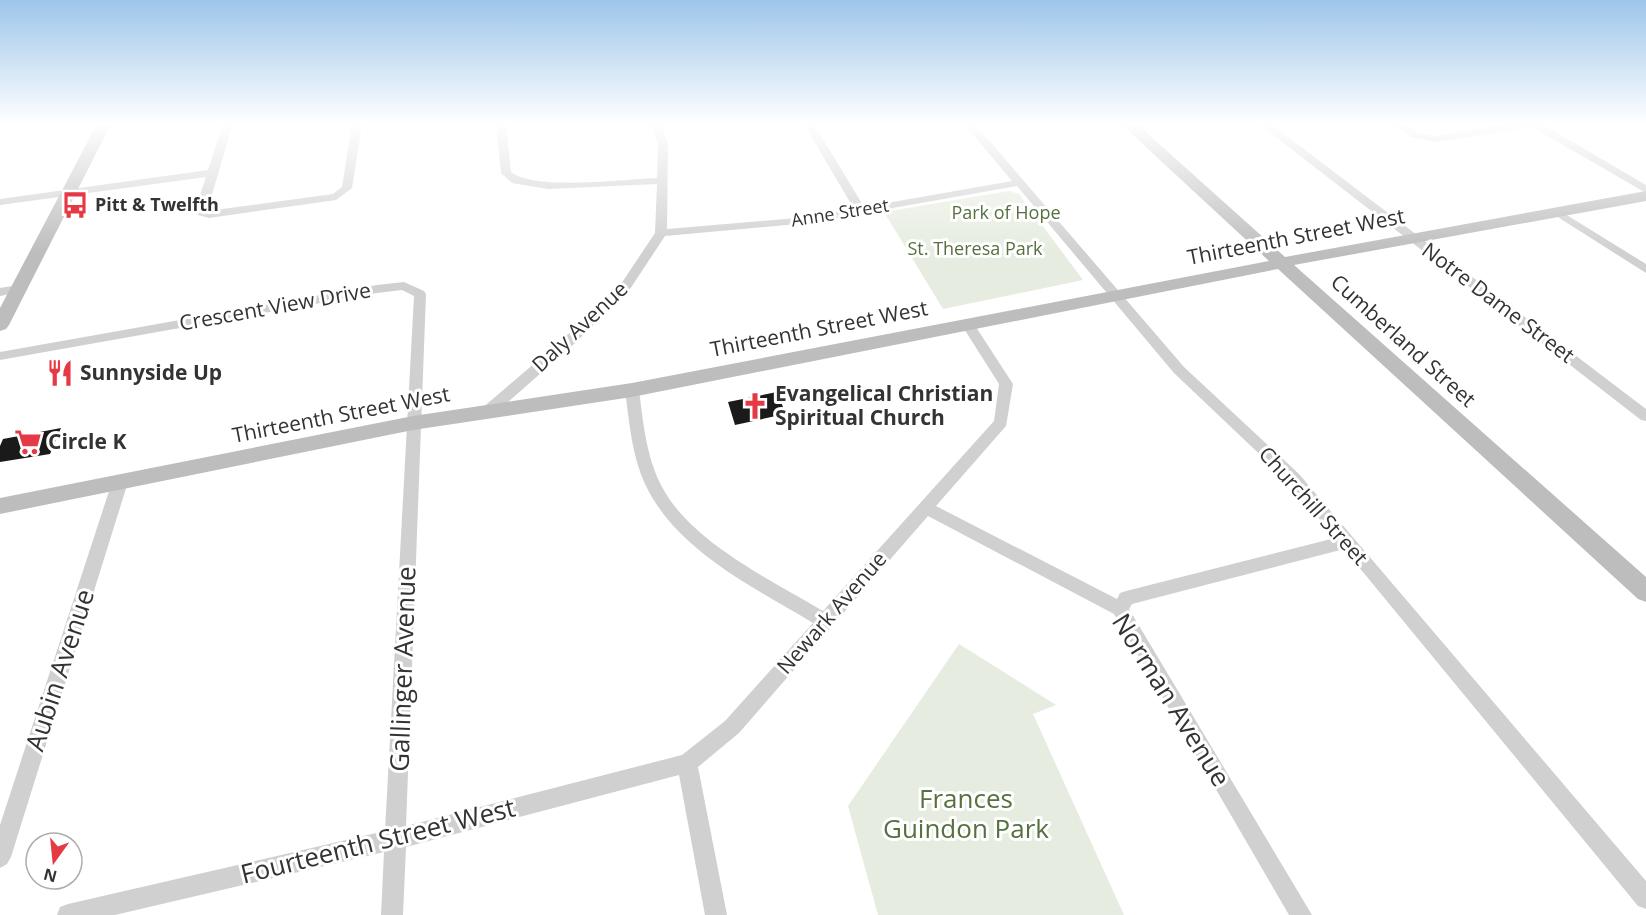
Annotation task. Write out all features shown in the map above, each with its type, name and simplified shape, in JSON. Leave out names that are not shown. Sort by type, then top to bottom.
[{"type":"street","points":[[0,325],[82,167]]},
{"type":"street","points":[[213,167],[201,210],[202,213],[209,215],[336,197],[347,188],[350,167]]},
{"type":"street","points":[[505,167],[506,173],[516,181],[548,186],[663,182]]},
{"type":"street","name":"Daly Avenue","points":[[486,412],[569,341],[626,286],[660,233],[663,167]]},
{"type":"street","points":[[834,167],[860,210]]},
{"type":"street","name":"Churchill Street","points":[[1004,167],[1179,370],[1294,478],[1646,898]]},
{"type":"street","name":"Cumberland Street","points":[[1176,167],[1646,592]]},
{"type":"street","name":"Notre Dame Street","points":[[1319,167],[1646,416]]},
{"type":"street","points":[[1606,167],[1646,190]]},
{"type":"street","points":[[0,202],[211,173]]},
{"type":"street","name":"Anne Street","points":[[660,233],[808,220],[1018,183]]},
{"type":"street","name":"Thirteenth Street West","points":[[0,506],[413,423],[632,390],[1283,263],[1646,196]]},
{"type":"street","points":[[1557,212],[1646,269]]},
{"type":"street","name":"Crescent View Drive","points":[[0,356],[404,286],[420,294],[413,423]]},
{"type":"street","points":[[0,292],[18,289]]},
{"type":"street","name":"Newark Avenue","points":[[687,763],[732,728],[1001,422],[1006,384],[967,324]]},
{"type":"street","points":[[632,390],[636,423],[652,485],[667,510],[714,553],[825,621]]},
{"type":"street","name":"Gallinger Avenue","points":[[392,915],[413,423]]},
{"type":"street","name":"Aubin Avenue","points":[[0,857],[120,482]]},
{"type":"street","name":"Norman Avenue","points":[[925,507],[1120,609],[1301,915]]},
{"type":"street","points":[[1120,609],[1126,598],[1347,542]]},
{"type":"street","points":[[687,763],[716,915]]},
{"type":"street","name":"Fourteenth Street West","points":[[68,915],[395,839],[687,763]]},
{"type":"green space","name":"St. Theresa Park","points":[[1009,191],[1019,194],[1083,280],[943,309],[884,212]]},
{"type":"green space","name":"Frances Guindon Park","points":[[959,644],[1056,705],[1033,714],[1124,915],[878,915],[848,806]]},
{"type":"building","name":"Evangelical Christian Spiritual Church","points":[[777,392],[783,407],[776,416],[735,425],[728,402]]},
{"type":"building","name":"Circle K","points":[[61,428],[50,454],[0,462],[0,446],[3,439]]},
{"type":"place","name":"Pitt & Twelfth","points":[[75,205]]},
{"type":"place","name":"Sunnyside Up","points":[[60,373]]},
{"type":"place","name":"Evangelical Christian Spiritual Church","points":[[755,406]]},
{"type":"place","name":"Circle K","points":[[28,442]]},
{"type":"park label","name":"Park of Hope","points":[[1006,213]]}]
